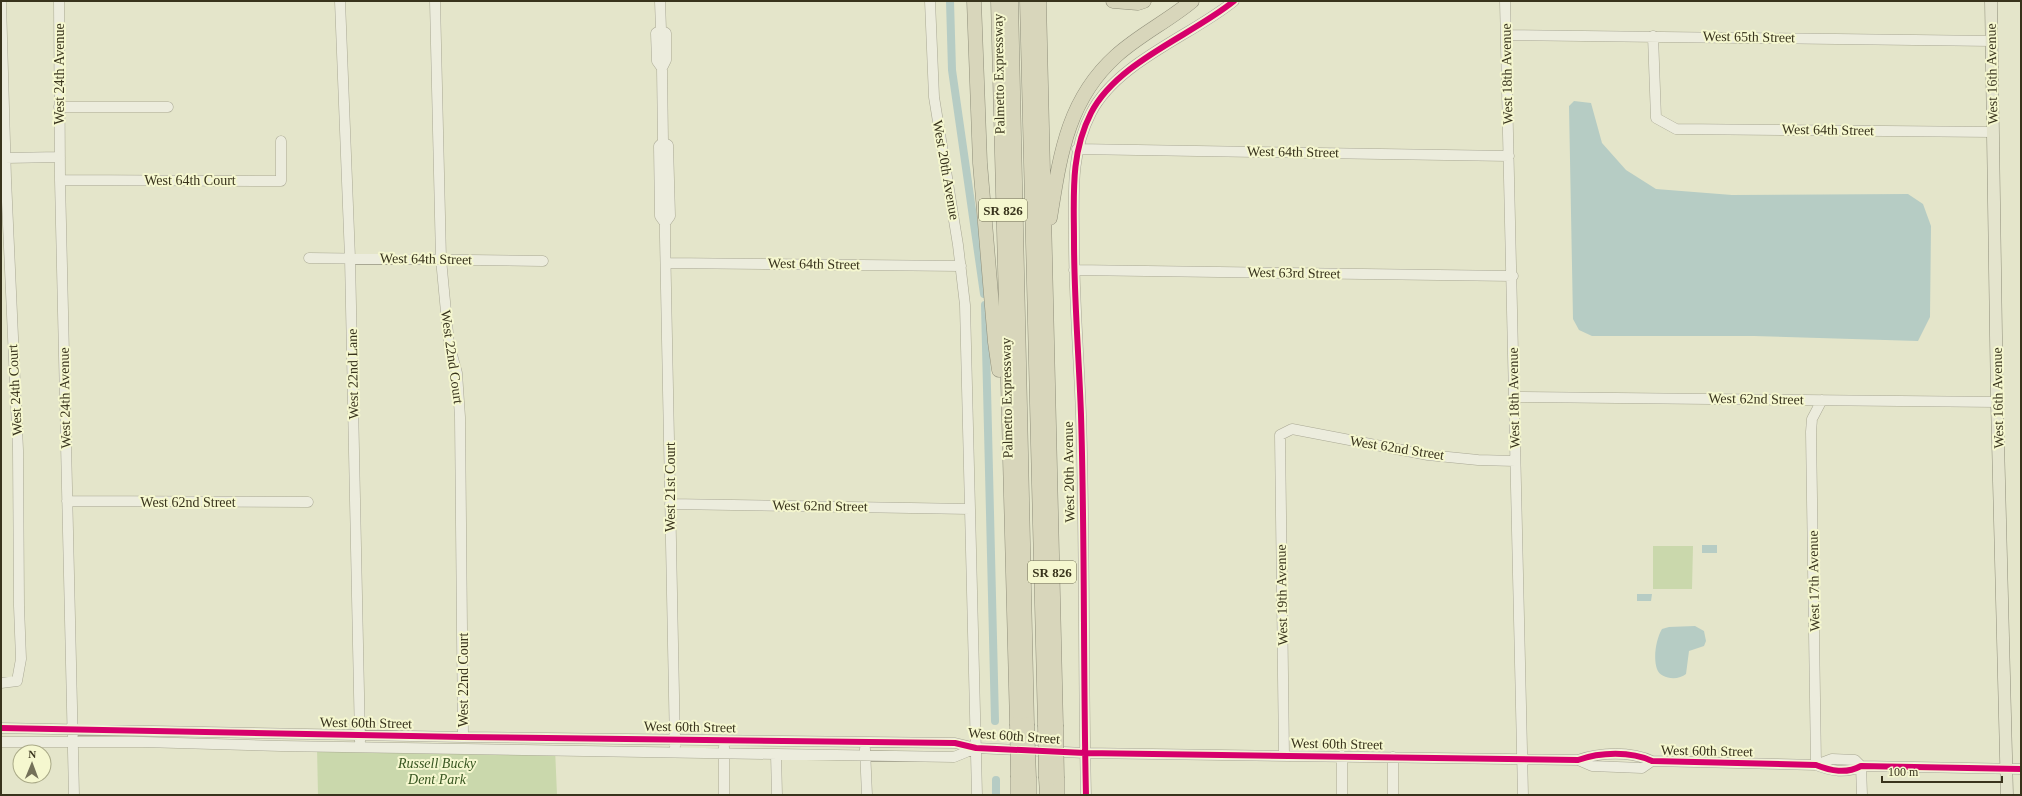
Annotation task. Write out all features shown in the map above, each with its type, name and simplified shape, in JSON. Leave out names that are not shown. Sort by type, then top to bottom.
[{"type":"highway","points":[[974,1],[980,163],[995,342],[1008,419]]},
{"type":"highway","name":"Palmetto Expressway","points":[[998,1],[1008,419],[1022,724],[1023,777],[1018,795]]},
{"type":"highway","points":[[1011,1],[1022,724]]},
{"type":"highway","points":[[1026,1],[1050,725]]},
{"type":"highway","name":"SR 826","points":[[1039,1],[1050,725],[1052,778],[1057,795]]},
{"type":"highway","points":[[1113,1],[1138,3],[1144,1]]},
{"type":"highway","points":[[1044,254],[1060,156],[1070,122],[1079,103],[1096,78],[1116,56],[1192,1]]},
{"type":"highway","points":[[1023,777],[1029,795]]},
{"type":"highway","points":[[1046,795],[1052,778]]},
{"type":"main road","name":"West 16th Avenue","points":[[1991,1],[1997,402],[2007,795]]},
{"type":"street","name":"West 24th Avenue","points":[[59,1],[60,180],[74,795]]},
{"type":"street","name":"West 22nd Lane","points":[[340,1],[350,258],[360,747]]},
{"type":"street","name":"West 22nd Court","points":[[435,1],[441,259],[449,344],[457,373],[460,417],[463,737]]},
{"type":"street","name":"West 21st Court","points":[[660,1],[661,30],[666,33],[666,60],[662,68],[663,142],[668,145],[670,216],[665,223],[676,752]]},
{"type":"street","name":"West 20th Avenue","points":[[930,1],[934,97],[961,266],[965,313],[977,795]]},
{"type":"street","name":"West 20th Avenue","points":[[1086,795],[1081,425],[1074,270],[1074,179],[1077,149],[1091,112],[1106,92],[1125,72],[1234,1]]},
{"type":"street","name":"West 18th Avenue","points":[[1505,1],[1513,276],[1515,461],[1523,795]]},
{"type":"street","name":"West 24th Court","points":[[1,3],[5,158],[3,179],[18,450],[19,606],[21,659],[17,681],[1,683]]},
{"type":"street","name":"West 65th Street","points":[[1506,35],[1992,41]]},
{"type":"street","name":"West 64th Street","points":[[1653,36],[1656,118],[1664,124],[1676,129],[1993,132]]},
{"type":"street","points":[[59,107],[168,107]]},
{"type":"street","name":"West 64th Court","points":[[60,180],[281,181],[281,141]]},
{"type":"street","name":"West 64th Street","points":[[1077,149],[1509,156]]},
{"type":"street","points":[[5,158],[60,157]]},
{"type":"street","name":"West 64th Street","points":[[310,258],[543,261]]},
{"type":"street","name":"West 64th Street","points":[[666,263],[961,266]]},
{"type":"street","name":"West 63rd Street","points":[[1074,270],[1513,276]]},
{"type":"street","name":"West 62nd Street","points":[[1515,397],[1997,402]]},
{"type":"street","name":"West 17th Avenue","points":[[1816,765],[1811,432],[1812,419],[1822,400]]},
{"type":"street","name":"West 62nd Street","points":[[1280,435],[1292,430],[1428,455],[1478,460],[1515,461]]},
{"type":"street","name":"West 19th Avenue","points":[[1280,435],[1284,755]]},
{"type":"street","name":"West 62nd Street","points":[[67,502],[308,502]]},
{"type":"street","name":"West 62nd Street","points":[[670,504],[970,509]]},
{"type":"street","name":"West 60th Street","points":[[1,728],[267,734],[955,743],[976,748],[1085,753],[1392,756],[1578,760],[1592,766],[1642,768],[1652,762],[1816,765],[1828,770],[1851,771],[1861,766],[2021,768]]},
{"type":"street","points":[[248,745],[260,736],[267,734]]},
{"type":"street","points":[[724,739],[724,795]]},
{"type":"street","points":[[864,741],[866,755],[867,795]]},
{"type":"street","name":"West 60th Street","points":[[1,742],[143,742],[954,757],[976,748]]},
{"type":"street","points":[[776,754],[777,795]]},
{"type":"street","points":[[1342,756],[1342,795]]},
{"type":"street","points":[[1392,756],[1393,795]]},
{"type":"street","points":[[1861,766],[1862,795]]},
{"type":"green space","points":[[1653,546],[1693,546],[1692,589],[1653,589]]},
{"type":"green space","name":"Russell Bucky Dent Park","points":[[317,747],[555,748],[557,795],[318,795]]},
{"type":"water","points":[[1574,101],[1591,103],[1602,143],[1626,170],[1656,189],[1732,195],[1908,194],[1923,204],[1931,226],[1930,317],[1918,341],[1754,336],[1592,336],[1579,330],[1573,319],[1569,106]]},
{"type":"water","points":[[1702,545],[1717,545],[1717,553],[1702,553]]},
{"type":"water","points":[[1637,594],[1652,594],[1651,601],[1637,601]]},
{"type":"water","points":[[1695,626],[1704,631],[1706,641],[1704,646],[1689,651],[1686,674],[1679,678],[1665,677],[1657,669],[1655,654],[1658,638],[1662,629],[1669,627]]},
{"type":"waterway","points":[[950,1],[952,70],[984,294]]},
{"type":"waterway","points":[[985,305],[995,721]]},
{"type":"waterway","points":[[996,780],[996,795]]},
{"type":"cycle path","points":[[1086,795],[1081,415],[1074,263],[1074,192],[1076,160],[1084,128],[1091,113],[1103,95],[1118,79],[1136,64],[1217,14],[1234,1]]},
{"type":"cycle path","points":[[1,728],[463,737],[955,743],[976,748],[1085,753],[1578,760],[1596,755],[1625,754],[1652,761],[1816,765],[1838,771],[1850,770],[1861,766],[2021,769]]}]
